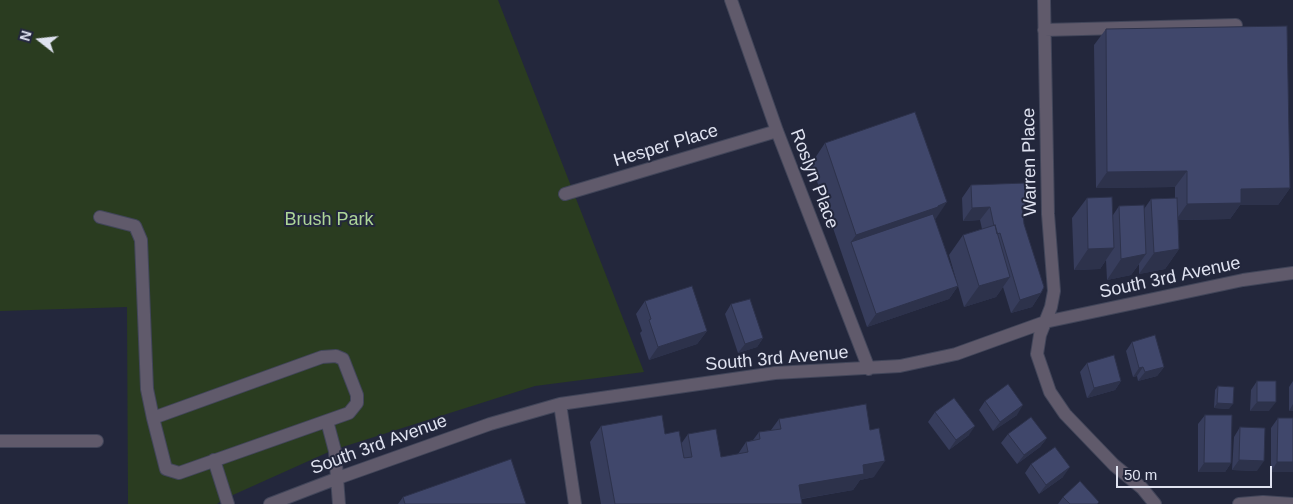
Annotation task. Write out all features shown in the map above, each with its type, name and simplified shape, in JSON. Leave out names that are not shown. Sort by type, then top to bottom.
[{"type":"street","name":"Roslyn Place","points":[[731,0],[777,131],[869,369]]},
{"type":"street","name":"Warren Place","points":[[1044,0],[1048,214],[1054,291],[1051,307],[1040,335],[1037,354],[1050,392],[1065,414],[1114,465],[1142,488],[1155,504]]},
{"type":"street","points":[[1044,30],[1236,25]]},
{"type":"street","name":"Hesper Place","points":[[565,194],[777,131]]},
{"type":"street","points":[[100,217],[135,226],[141,240],[147,389],[153,418],[166,469],[179,473],[327,421],[349,412],[357,402],[357,395],[343,360],[336,356],[322,357],[153,418]]},
{"type":"street","name":"South 3rd Avenue","points":[[270,504],[490,424],[560,404],[776,373],[900,366],[956,354],[1045,322],[1243,280],[1293,273]]},
{"type":"street","points":[[560,404],[575,504]]},
{"type":"street","points":[[327,421],[335,451],[339,504]]},
{"type":"street","points":[[0,441],[97,441]]},
{"type":"street","points":[[214,460],[228,504]]},
{"type":"street","points":[[1238,504],[1264,502],[1293,504]]},
{"type":"green space","name":"Brush Park","points":[[0,0],[498,0],[644,372],[535,386],[333,450],[224,499],[217,504],[128,504],[127,307],[0,311]]},
{"type":"building","points":[[1287,26],[1290,188],[1241,189],[1241,203],[1187,204],[1187,171],[1107,172],[1106,29]]},
{"type":"building","points":[[915,112],[947,202],[938,207],[856,235],[825,143]]},
{"type":"building","points":[[1025,183],[1025,206],[1022,207],[1024,224],[1044,287],[1041,293],[1020,300],[1000,233],[997,234],[994,226],[990,207],[972,208],[971,185]]},
{"type":"building","points":[[1112,197],[1114,248],[1088,249],[1087,198]]},
{"type":"building","points":[[1177,198],[1179,249],[1154,253],[1151,199]]},
{"type":"building","points":[[1144,205],[1146,254],[1121,259],[1119,206]]},
{"type":"building","points":[[933,214],[958,286],[876,314],[851,242]]},
{"type":"building","points":[[995,225],[1010,277],[979,286],[963,235]]},
{"type":"building","points":[[692,286],[707,331],[658,347],[645,301]]},
{"type":"building","points":[[750,299],[763,338],[745,344],[731,304]]},
{"type":"building","points":[[1155,335],[1164,367],[1145,372],[1143,367],[1139,368],[1132,342]]},
{"type":"building","points":[[1114,355],[1121,381],[1094,388],[1087,363]]},
{"type":"building","points":[[1257,381],[1276,381],[1276,402],[1257,402]]},
{"type":"building","points":[[1008,384],[1023,405],[1000,422],[985,401]]},
{"type":"building","points":[[1218,386],[1234,387],[1233,404],[1217,403]]},
{"type":"building","points":[[954,398],[975,426],[956,440],[935,412]]},
{"type":"building","points":[[866,404],[870,430],[879,428],[885,461],[863,465],[864,474],[799,485],[802,504],[615,504],[601,426],[662,415],[665,434],[679,431],[684,458],[692,457],[688,434],[716,429],[721,457],[748,452],[746,442],[760,439],[759,432],[781,429],[779,419]]},
{"type":"building","points":[[1205,415],[1232,415],[1231,463],[1204,463]]},
{"type":"building","points":[[1031,417],[1047,438],[1024,455],[1008,434]]},
{"type":"building","points":[[1278,418],[1293,418],[1293,462],[1277,462]]},
{"type":"building","points":[[1240,427],[1265,428],[1264,461],[1239,460]]},
{"type":"building","points":[[1055,447],[1070,467],[1046,485],[1031,464]]},
{"type":"building","points":[[511,459],[526,504],[405,504],[403,497]]},
{"type":"building","points":[[1080,481],[1099,502],[1097,504],[1070,504],[1063,497]]}]
